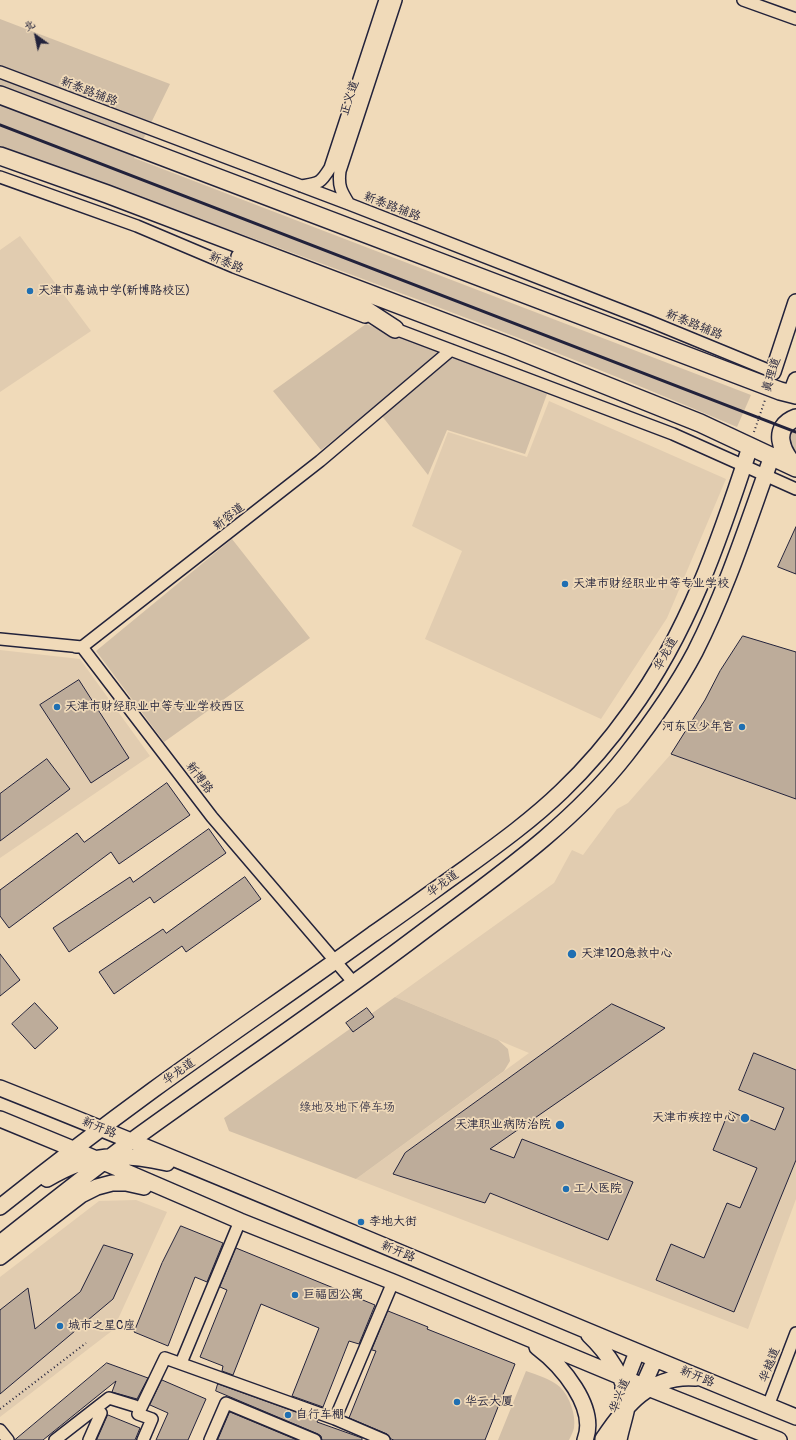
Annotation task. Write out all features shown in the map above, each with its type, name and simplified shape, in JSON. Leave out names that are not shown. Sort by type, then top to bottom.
[{"type":"highway","points":[[0,95],[771,379],[794,389]]},
{"type":"highway","points":[[0,156],[107,194],[510,347],[700,423],[796,467]]},
{"type":"highway","points":[[168,218],[228,252],[347,300],[395,329]]},
{"type":"highway","points":[[796,418],[788,422],[784,428],[780,440],[786,454],[796,467]]},
{"type":"main road","name":"真理道","points":[[771,379],[796,302]]},
{"type":"main road","name":"华龙道","points":[[0,1208],[73,1149],[155,1088],[505,840],[561,792],[607,741],[648,687],[684,621],[754,469],[750,447]]},
{"type":"main road","points":[[0,1243],[103,1159],[132,1141],[354,983],[515,862],[550,834],[601,785],[626,755],[668,695],[694,654],[726,585],[754,469],[772,456]]},
{"type":"main road","name":"新开路","points":[[0,1088],[101,1128],[796,1417]]},
{"type":"main road","points":[[0,1120],[73,1149],[103,1159],[240,1221],[521,1335],[644,1390],[779,1440]]},
{"type":"main road","points":[[0,1208],[59,1172],[77,1164],[103,1159],[133,1157],[198,1169]]},
{"type":"main road","points":[[0,1257],[81,1195],[97,1187],[112,1183],[126,1183],[178,1194]]},
{"type":"main road","points":[[584,1330],[602,1349],[623,1380],[627,1406],[620,1440]]},
{"type":"main road","points":[[521,1335],[549,1357],[575,1388],[586,1412],[588,1424],[585,1440]]},
{"type":"main road","name":"华兴道","points":[[603,1440],[623,1380],[637,1352]]},
{"type":"main road","name":"华兴道","points":[[620,1440],[644,1390],[655,1359]]},
{"type":"main road","points":[[603,1440],[627,1406],[644,1390],[662,1382],[674,1379],[688,1377],[702,1379]]},
{"type":"street","name":"正义道","points":[[302,186],[315,184],[323,180],[330,168],[385,0]]},
{"type":"street","name":"正义道","points":[[348,204],[338,182],[340,171],[396,0]]},
{"type":"street","points":[[743,0],[796,19]]},
{"type":"street","name":"新泰路辅路","points":[[0,72],[302,186],[695,339],[771,379]]},
{"type":"street","name":"新泰路","points":[[0,177],[137,226],[234,267],[630,417],[754,469],[796,489]]},
{"type":"street","name":"新容道","points":[[82,647],[320,461],[451,350]]},
{"type":"street","points":[[0,639],[82,647]]},
{"type":"street","name":"新博路","points":[[82,647],[212,817],[354,983]]},
{"type":"street","points":[[181,1363],[240,1221]]},
{"type":"street","points":[[335,1419],[393,1282]]},
{"type":"street","name":"华越道","points":[[768,1406],[796,1333]]},
{"type":"street","points":[[143,1440],[152,1420],[138,1414],[164,1358],[335,1419],[384,1440]]},
{"type":"street","points":[[55,1440],[109,1398],[135,1406]]},
{"type":"street","points":[[210,1440],[226,1403],[315,1440]]},
{"type":"street","points":[[90,1440],[101,1413]]},
{"type":"street","points":[[0,1430],[8,1440]]},
{"type":"path","name":"真理道","points":[[750,447],[771,379]]},
{"type":"path","points":[[0,1409],[86,1343]]},
{"type":"shaded area","name":"天津市嘉诚中学(新博路校区)","points":[[20,236],[91,331],[0,392],[0,250]]},
{"type":"shaded area","name":"天津市财经职业中等专业学校","points":[[549,401],[726,479],[667,618],[601,719],[425,639],[462,551],[412,526],[448,432],[527,457]]},
{"type":"shaded area","name":"天津市财经职业中等专业学校西区","points":[[0,650],[80,659],[150,756],[0,858]]},
{"type":"shaded area","points":[[671,754],[796,799],[796,1199],[748,1329],[356,1179],[529,1053],[395,997],[554,883],[572,850],[583,855],[617,809],[628,803]]},
{"type":"shaded area","points":[[136,1200],[167,1212],[113,1330],[0,1417],[0,1277],[99,1201]]},
{"type":"green space","points":[[0,19],[170,84],[134,158],[751,395],[737,427],[463,316],[0,146]]},
{"type":"green space","points":[[366,324],[547,394],[525,454],[447,430],[428,475],[375,407],[321,450],[273,391]]},
{"type":"green space","points":[[793,428],[796,428],[796,456],[787,446]]},
{"type":"green space","points":[[232,539],[310,638],[164,742],[96,651]]},
{"type":"green space","name":"绿地及地下停车场","points":[[395,997],[498,1040],[508,1049],[510,1061],[504,1071],[356,1179],[229,1131],[224,1118]]},
{"type":"green space","points":[[526,1371],[552,1382],[564,1391],[569,1401],[574,1418],[574,1430],[569,1440],[498,1440]]},
{"type":"building","points":[[796,527],[796,574],[778,567]]},
{"type":"building","name":"河东区少年宫","points":[[743,636],[796,652],[796,799],[671,754],[705,700],[720,671]]},
{"type":"building","points":[[79,680],[129,758],[91,783],[40,705]]},
{"type":"building","points":[[47,759],[70,789],[0,841],[0,794]]},
{"type":"building","points":[[167,783],[190,815],[119,864],[111,852],[9,928],[0,916],[0,890],[77,833],[84,842]]},
{"type":"building","points":[[209,829],[226,853],[154,903],[150,897],[69,952],[53,928],[130,877],[133,882]]},
{"type":"building","points":[[245,877],[261,899],[186,952],[182,946],[114,994],[99,972],[163,929],[166,933]]},
{"type":"building","points":[[0,954],[20,980],[0,996]]},
{"type":"building","points":[[35,1003],[58,1028],[35,1049],[12,1024]]},
{"type":"building","points":[[612,1004],[665,1028],[490,1149],[514,1158],[522,1139],[633,1182],[608,1240],[490,1193],[485,1203],[393,1174],[405,1153]]},
{"type":"building","points":[[367,1008],[374,1017],[353,1032],[346,1023]]},
{"type":"building","points":[[754,1053],[796,1070],[796,1160],[734,1312],[656,1280],[671,1244],[704,1258],[727,1203],[740,1208],[757,1168],[713,1150],[729,1111],[775,1130],[784,1108],[739,1090]]},
{"type":"building","points":[[181,1226],[223,1243],[207,1282],[195,1277],[168,1346],[134,1332],[162,1263]]},
{"type":"building","name":"城市之星C座","points":[[104,1245],[133,1254],[113,1299],[0,1394],[0,1310],[28,1288],[35,1329],[80,1292]]},
{"type":"building","points":[[236,1248],[375,1305],[359,1344],[349,1341],[323,1407],[292,1396],[319,1328],[261,1304],[233,1375],[222,1371],[223,1366],[200,1357],[227,1290],[220,1287]]},
{"type":"building","points":[[388,1311],[428,1327],[427,1329],[515,1364],[485,1440],[394,1440],[387,1434],[349,1418],[376,1351],[372,1350]]},
{"type":"building","points":[[107,1363],[148,1378],[137,1399],[112,1392],[116,1381],[43,1440],[15,1440]]},
{"type":"building","points":[[162,1380],[206,1399],[188,1440],[156,1440],[168,1413],[150,1405]]},
{"type":"building","name":"自行车棚","points":[[218,1384],[318,1420],[317,1422],[362,1438],[362,1440],[322,1440],[321,1436],[318,1434],[216,1391]]},
{"type":"building","points":[[230,1412],[297,1440],[218,1440]]},
{"type":"building","points":[[108,1415],[140,1428],[135,1440],[97,1440]]},
{"type":"railway","points":[[0,125],[796,432]]},
{"type":"place","name":"天津市嘉诚中学(新博路校区)","points":[[30,291]]},
{"type":"place","name":"天津市财经职业中等专业学校","points":[[565,584]]},
{"type":"place","name":"天津市财经职业中等专业学校西区","points":[[57,707]]},
{"type":"place","name":"河东区少年宫","points":[[742,727]]},
{"type":"place","name":"天津120急救中心","points":[[572,954]]},
{"type":"place","name":"天津市疾控中心","points":[[745,1118]]},
{"type":"place","name":"天津职业病防治院","points":[[560,1125]]},
{"type":"place","name":"工人医院","points":[[566,1189]]},
{"type":"place","name":"李地大街","points":[[361,1222]]},
{"type":"place","name":"巨福园公寓","points":[[295,1295]]},
{"type":"place","name":"城市之星C座","points":[[60,1326]]},
{"type":"place","name":"华云大厦","points":[[457,1402]]},
{"type":"place","name":"自行车棚","points":[[288,1415]]}]
